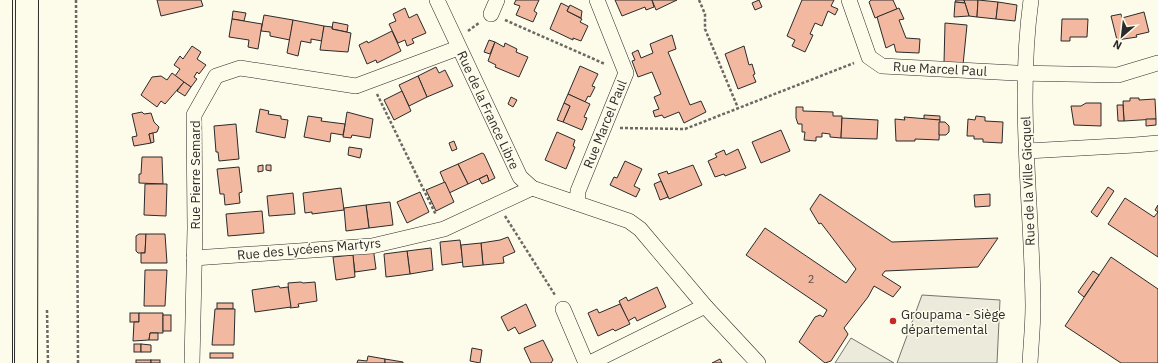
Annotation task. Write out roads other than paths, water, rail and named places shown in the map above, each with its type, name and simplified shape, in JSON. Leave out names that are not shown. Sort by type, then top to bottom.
[{"type":"highway","points":[[1,0],[1,363]]},
{"type":"highway","points":[[26,363],[27,0]]},
{"type":"street","name":"Rue de la France Libre","points":[[437,0],[520,177],[532,188],[629,221],[640,229],[705,306],[758,363]]},
{"type":"street","name":"Rue Marcel Paul","points":[[577,203],[578,192],[602,128],[626,73],[597,0]]},
{"type":"street","name":"Rue Marcel Paul","points":[[849,0],[870,57],[882,66],[1026,73],[1118,75],[1158,62]]},
{"type":"street","name":"Rue de la Ville Gicquel","points":[[1030,363],[1033,306],[1027,151],[1026,33],[1031,0]]},
{"type":"street","name":"Rue Pierre Semard","points":[[192,363],[194,115],[216,76],[240,68],[356,86],[455,41]]},
{"type":"street","points":[[1027,151],[1135,146],[1158,143]]},
{"type":"street","name":"Rue des Lycéens Martyrs","points":[[194,258],[372,246],[444,229],[532,188]]},
{"type":"street","points":[[590,363],[705,306]]},
{"type":"street","points":[[563,309],[586,363]]},
{"type":"place","name":"Groupama - Siège départemental","points":[[893,321]]}]
